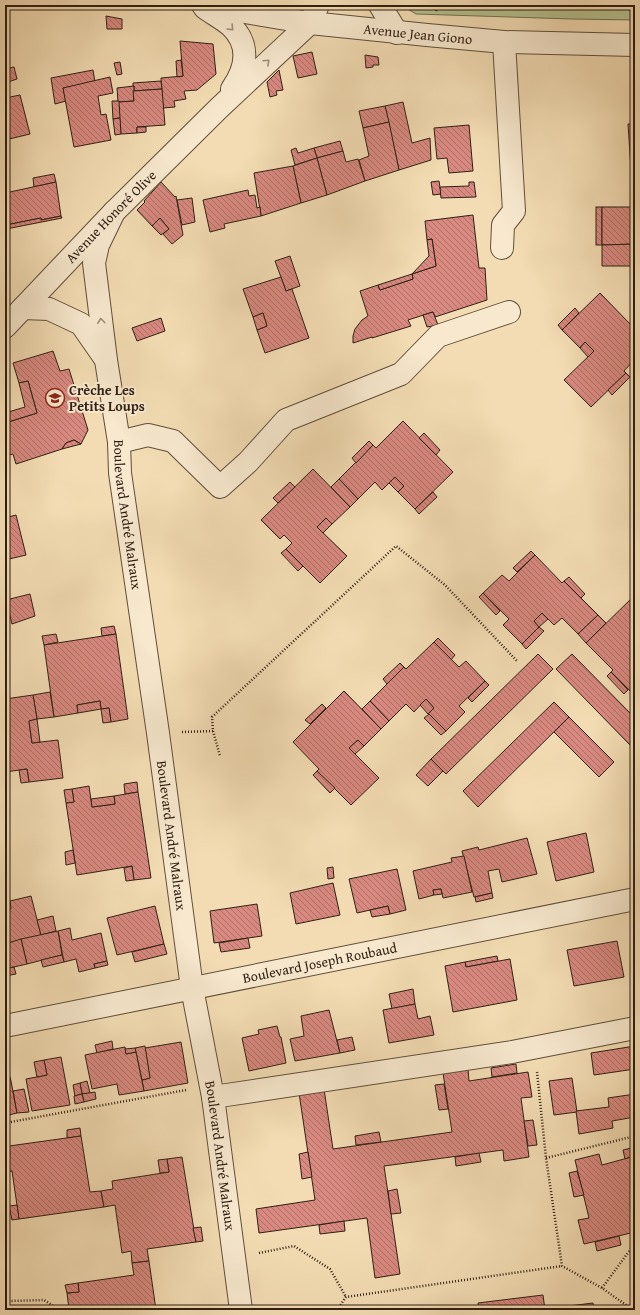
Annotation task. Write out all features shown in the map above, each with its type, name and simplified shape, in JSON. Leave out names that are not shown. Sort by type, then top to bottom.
[{"type":"street","name":"Avenue Honoré Olive","points":[[200,5],[231,27],[241,41],[245,62],[240,78],[219,108]]},
{"type":"street","name":"Avenue Jean Giono","points":[[203,5],[302,13],[397,33],[504,42],[635,45]]},
{"type":"street","points":[[380,5],[397,33]]},
{"type":"street","name":"Avenue Honoré Olive","points":[[5,327],[114,212],[219,108],[302,13]]},
{"type":"street","points":[[502,248],[503,225],[514,211],[504,42]]},
{"type":"street","name":"Boulevard André Malraux","points":[[114,212],[98,245],[94,263],[106,360],[119,442],[120,473],[158,733],[192,988],[212,1091],[241,1310]]},
{"type":"street","name":"Boulevard André Malraux","points":[[23,308],[48,309],[81,324],[106,360]]},
{"type":"street","points":[[119,442],[148,435],[173,441],[220,487],[248,462],[286,420],[401,374],[438,336],[509,312]]},
{"type":"street","name":"Boulevard Joseph Roubaud","points":[[5,1026],[635,899]]},
{"type":"street","points":[[212,1091],[534,1048],[635,1028]]},
{"type":"path","points":[[220,756],[213,731],[212,717],[396,546],[445,585],[517,661]]},
{"type":"path","points":[[158,733],[213,731]]},
{"type":"path","points":[[534,1048],[546,1158],[562,1266]]},
{"type":"path","points":[[5,1123],[212,1091]]},
{"type":"path","points":[[546,1158],[635,1136]]},
{"type":"path","points":[[235,1258],[294,1246],[330,1269],[346,1297]]},
{"type":"path","points":[[602,1288],[633,1246],[635,1246]]},
{"type":"path","points":[[336,1310],[346,1297],[562,1266],[602,1288],[633,1310]]},
{"type":"path","points":[[5,1296],[9,1301],[44,1300],[55,1307],[56,1310]]},
{"type":"green space","points":[[401,5],[635,5],[635,20],[416,14]]},
{"type":"building","points":[[106,16],[122,19],[122,29],[107,29]]},
{"type":"building","points":[[180,41],[213,44],[216,74],[197,90],[184,91],[186,99],[174,101],[175,107],[163,108],[161,78],[183,76]]},
{"type":"building","points":[[312,52],[317,74],[298,78],[293,56]]},
{"type":"building","points":[[365,55],[378,57],[379,65],[373,65],[373,67],[366,68]]},
{"type":"building","points":[[181,60],[183,76],[177,77],[176,61]]},
{"type":"building","points":[[120,62],[122,74],[117,75],[114,63]]},
{"type":"building","points":[[14,67],[17,79],[5,83],[5,69]]},
{"type":"building","points":[[93,70],[95,82],[63,88],[66,101],[55,104],[51,78]]},
{"type":"building","points":[[279,70],[283,90],[276,91],[277,95],[270,97],[267,82]]},
{"type":"building","points":[[110,77],[113,93],[98,96],[101,115],[106,114],[111,140],[74,147],[63,88]]},
{"type":"building","points":[[161,81],[162,89],[134,91],[133,83]]},
{"type":"building","points":[[134,86],[134,101],[118,102],[117,88]]},
{"type":"building","points":[[162,89],[165,125],[137,127],[137,133],[121,134],[118,102],[134,101],[133,91]]},
{"type":"building","points":[[20,95],[30,134],[5,140],[5,98]]},
{"type":"building","points":[[112,101],[119,101],[120,118],[113,119]]},
{"type":"building","points":[[403,102],[412,143],[430,138],[431,160],[399,170],[385,106]]},
{"type":"building","points":[[385,106],[389,122],[363,128],[359,111]]},
{"type":"building","points":[[120,118],[121,134],[115,135],[113,119]]},
{"type":"building","points":[[389,122],[399,170],[365,181],[359,160],[369,156],[363,128]]},
{"type":"building","points":[[628,124],[635,124],[635,168],[631,169]]},
{"type":"building","points":[[469,125],[473,171],[449,173],[447,158],[437,159],[434,128]]},
{"type":"building","points":[[137,127],[146,127],[146,132],[137,133]]},
{"type":"building","points":[[340,141],[343,151],[317,158],[314,148]]},
{"type":"building","points":[[296,148],[298,153],[314,148],[317,158],[295,165],[291,150]]},
{"type":"building","points":[[343,151],[346,162],[358,159],[365,181],[327,195],[317,158]]},
{"type":"building","points":[[317,158],[327,195],[301,203],[293,166]]},
{"type":"building","points":[[293,166],[301,203],[261,216],[254,173]]},
{"type":"building","points":[[54,174],[56,182],[34,187],[33,178]]},
{"type":"building","points":[[439,181],[441,194],[433,195],[431,182]]},
{"type":"building","points":[[56,182],[61,216],[41,220],[41,218],[6,225],[5,193]]},
{"type":"building","points":[[161,182],[175,197],[176,196],[183,235],[172,244],[163,234],[169,229],[160,218],[152,226],[137,210]]},
{"type":"building","points":[[469,182],[474,182],[476,197],[441,198],[440,187],[469,186]]},
{"type":"building","points":[[248,190],[249,196],[255,195],[257,208],[260,207],[261,216],[224,224],[225,228],[210,232],[203,200]]},
{"type":"building","points":[[192,198],[195,222],[182,225],[177,200]]},
{"type":"building","points":[[596,207],[602,207],[602,245],[596,245]]},
{"type":"building","points":[[602,207],[635,207],[635,244],[602,245]]},
{"type":"building","points":[[473,215],[479,268],[485,268],[487,300],[435,317],[433,312],[408,320],[411,326],[353,343],[355,329],[362,320],[368,316],[360,291],[378,285],[380,290],[413,279],[412,274],[436,266],[432,239],[427,240],[425,221]]},
{"type":"building","points":[[61,216],[62,218],[6,229],[6,225],[41,218],[41,220]]},
{"type":"building","points":[[160,218],[169,229],[161,235],[152,226]]},
{"type":"building","points":[[432,239],[436,266],[412,274],[429,256],[427,240]]},
{"type":"building","points":[[635,244],[635,266],[602,266],[602,245]]},
{"type":"building","points":[[290,256],[300,286],[286,291],[275,261]]},
{"type":"building","points":[[412,274],[413,279],[380,290],[378,285]]},
{"type":"building","points":[[281,277],[286,291],[292,289],[309,338],[265,353],[257,330],[267,326],[263,313],[253,317],[243,289]]},
{"type":"building","points":[[600,293],[631,325],[635,321],[635,359],[624,371],[626,373],[591,407],[564,380],[594,351],[585,342],[580,348],[562,330]]},
{"type":"building","points":[[575,308],[579,313],[562,330],[558,325]]},
{"type":"building","points":[[433,312],[438,325],[427,327],[423,315]]},
{"type":"building","points":[[263,313],[267,326],[257,330],[253,317]]},
{"type":"building","points":[[161,318],[165,331],[137,341],[132,328]]},
{"type":"building","points":[[585,342],[594,351],[588,357],[580,348]]},
{"type":"building","name":"Crèche Les Petits Loups","points":[[53,351],[60,371],[69,369],[88,430],[81,444],[74,440],[66,443],[62,449],[16,464],[13,454],[5,456],[5,423],[37,413],[28,381],[19,383],[13,363]]},
{"type":"building","points":[[626,373],[630,377],[612,395],[608,390]]},
{"type":"building","points":[[28,381],[37,413],[5,423],[5,413],[25,407],[19,383]]},
{"type":"building","points":[[403,421],[453,472],[415,509],[398,492],[404,486],[395,477],[382,490],[375,482],[358,499],[339,479],[373,445],[376,448]]},
{"type":"building","points":[[424,433],[440,450],[436,455],[419,438]]},
{"type":"building","points":[[74,440],[81,444],[62,449],[66,443]]},
{"type":"building","points":[[369,441],[373,445],[356,463],[352,458]]},
{"type":"building","points":[[313,469],[350,507],[332,524],[326,518],[317,527],[347,556],[320,583],[286,549],[292,543],[284,535],[280,539],[261,520]]},
{"type":"building","points":[[395,477],[404,486],[398,492],[389,483]]},
{"type":"building","points":[[339,479],[358,499],[350,507],[331,487]]},
{"type":"building","points":[[290,482],[295,487],[278,503],[273,498]]},
{"type":"building","points":[[433,492],[437,497],[419,514],[415,509]]},
{"type":"building","points":[[16,515],[26,555],[5,560],[5,518]]},
{"type":"building","points":[[326,518],[332,524],[323,533],[317,527]]},
{"type":"building","points":[[286,549],[303,566],[298,571],[281,553]]},
{"type":"building","points":[[531,551],[535,555],[517,572],[513,568]]},
{"type":"building","points":[[535,555],[562,583],[564,581],[598,615],[578,634],[562,618],[554,625],[542,613],[534,621],[539,627],[522,644],[503,625],[509,619],[483,593],[502,575],[509,581]]},
{"type":"building","points":[[569,577],[585,594],[581,598],[564,581]]},
{"type":"building","points":[[483,593],[500,611],[496,615],[479,597]]},
{"type":"building","points":[[30,594],[35,616],[12,624],[6,600]]},
{"type":"building","points":[[635,595],[635,696],[611,672],[613,670],[586,643]]},
{"type":"building","points":[[542,613],[548,619],[539,627],[534,621]]},
{"type":"building","points":[[598,615],[606,623],[586,643],[578,634]]},
{"type":"building","points":[[114,626],[116,634],[102,636],[101,628]]},
{"type":"building","points":[[539,627],[544,631],[526,649],[522,644]]},
{"type":"building","points":[[56,634],[58,642],[44,645],[42,636]]},
{"type":"building","points":[[116,634],[128,719],[111,722],[109,708],[101,709],[100,701],[77,705],[78,713],[54,717],[44,645]]},
{"type":"building","points":[[438,638],[455,655],[451,660],[434,642]]},
{"type":"building","points":[[434,642],[459,667],[466,661],[485,681],[459,706],[465,712],[446,731],[428,714],[434,708],[426,699],[414,712],[406,704],[389,721],[370,701],[404,667],[406,669]]},
{"type":"building","points":[[538,654],[553,669],[446,774],[431,759]]},
{"type":"building","points":[[572,654],[635,718],[635,742],[631,746],[556,669]]},
{"type":"building","points":[[400,663],[404,667],[387,684],[383,679]]},
{"type":"building","points":[[611,672],[628,690],[624,694],[607,676]]},
{"type":"building","points":[[485,681],[489,685],[472,702],[468,698]]},
{"type":"building","points":[[344,691],[381,729],[364,746],[358,740],[349,748],[379,778],[351,805],[317,771],[319,769],[293,742]]},
{"type":"building","points":[[50,692],[54,717],[37,719],[33,695]]},
{"type":"building","points":[[33,695],[37,719],[29,721],[32,743],[58,740],[63,778],[29,782],[27,769],[5,772],[5,699]]},
{"type":"building","points":[[426,699],[434,708],[428,714],[420,705]]},
{"type":"building","points":[[100,701],[101,709],[78,713],[77,705]]},
{"type":"building","points":[[370,701],[389,721],[381,729],[362,709]]},
{"type":"building","points":[[554,702],[569,717],[478,807],[463,791]]},
{"type":"building","points":[[322,704],[326,708],[310,724],[305,720]]},
{"type":"building","points":[[109,708],[111,722],[103,723],[101,709]]},
{"type":"building","points":[[429,714],[446,731],[441,735],[424,718]]},
{"type":"building","points":[[569,717],[614,762],[599,777],[554,732]]},
{"type":"building","points":[[37,719],[40,742],[32,743],[29,721]]},
{"type":"building","points":[[358,740],[364,746],[355,754],[349,748]]},
{"type":"building","points":[[431,759],[443,771],[428,786],[416,775]]},
{"type":"building","points":[[27,769],[29,782],[21,783],[19,770]]},
{"type":"building","points":[[317,771],[335,788],[330,793],[313,775]]},
{"type":"building","points":[[137,782],[138,792],[125,794],[124,784]]},
{"type":"building","points":[[89,786],[92,807],[115,804],[114,796],[138,792],[151,878],[134,880],[132,866],[77,875],[66,803],[74,802],[72,789]]},
{"type":"building","points":[[72,789],[74,802],[66,803],[64,790]]},
{"type":"building","points":[[114,796],[115,804],[92,807],[91,799]]},
{"type":"building","points":[[586,833],[594,872],[556,881],[547,842]]},
{"type":"building","points":[[527,838],[537,874],[502,882],[499,869],[488,871],[492,893],[474,897],[462,851],[478,847],[479,850]]},
{"type":"building","points":[[73,850],[75,863],[66,865],[65,852]]},
{"type":"building","points":[[464,856],[472,892],[443,898],[441,889],[433,890],[434,895],[419,899],[413,871],[452,862],[451,858]]},
{"type":"building","points":[[132,866],[134,880],[126,881],[124,868]]},
{"type":"building","points":[[333,867],[334,878],[328,879],[327,868]]},
{"type":"building","points":[[397,869],[406,910],[390,914],[388,906],[357,913],[349,879]]},
{"type":"building","points":[[333,883],[340,915],[296,924],[290,893]]},
{"type":"building","points":[[441,889],[442,894],[434,895],[433,890]]},
{"type":"building","points":[[492,893],[493,898],[476,902],[475,897]]},
{"type":"building","points":[[31,896],[41,935],[5,944],[5,911],[11,909],[10,901]]},
{"type":"building","points":[[257,904],[262,936],[214,943],[210,911]]},
{"type":"building","points":[[155,906],[164,944],[117,955],[107,918]]},
{"type":"building","points":[[388,906],[390,914],[372,917],[370,910]]},
{"type":"building","points":[[53,916],[56,931],[41,935],[37,920]]},
{"type":"building","points":[[70,928],[72,940],[101,933],[107,961],[94,964],[95,968],[79,972],[76,959],[64,962],[58,931]]},
{"type":"building","points":[[58,931],[62,955],[27,964],[21,939]]},
{"type":"building","points":[[248,938],[250,948],[221,952],[219,943]]},
{"type":"building","points":[[21,939],[27,964],[5,969],[5,944]]},
{"type":"building","points":[[617,941],[624,977],[574,986],[567,950]]},
{"type":"building","points":[[164,944],[167,954],[135,962],[132,952]]},
{"type":"building","points":[[62,955],[64,962],[43,967],[41,960]]},
{"type":"building","points":[[497,956],[498,961],[466,967],[465,962]]},
{"type":"building","points":[[510,959],[517,1000],[453,1012],[445,966],[465,962],[466,967]]},
{"type":"building","points":[[107,961],[108,965],[95,968],[94,964]]},
{"type":"building","points":[[14,967],[16,974],[5,976],[5,969]]},
{"type":"building","points":[[413,989],[415,1004],[392,1009],[389,994]]},
{"type":"building","points":[[415,1004],[418,1019],[430,1016],[434,1035],[389,1043],[383,1010]]},
{"type":"building","points":[[329,1010],[340,1053],[295,1061],[290,1039],[304,1036],[301,1016]]},
{"type":"building","points":[[277,1026],[281,1037],[286,1063],[249,1071],[242,1038],[259,1034],[258,1030]]},
{"type":"building","points":[[352,1037],[355,1050],[340,1053],[337,1040]]},
{"type":"building","points":[[112,1041],[113,1049],[97,1053],[95,1045]]},
{"type":"building","points":[[181,1042],[188,1083],[144,1091],[142,1080],[150,1078],[145,1048]]},
{"type":"building","points":[[145,1046],[150,1078],[142,1080],[135,1048]]},
{"type":"building","points":[[635,1046],[635,1069],[594,1075],[591,1053]]},
{"type":"building","points":[[125,1047],[126,1054],[136,1052],[144,1091],[119,1095],[117,1084],[92,1089],[85,1055]]},
{"type":"building","points":[[135,1048],[136,1052],[126,1054],[125,1049]]},
{"type":"building","points":[[61,1057],[70,1105],[32,1111],[26,1079],[47,1075],[44,1060]]},
{"type":"building","points":[[44,1060],[47,1075],[37,1077],[34,1062]]},
{"type":"building","points":[[516,1064],[517,1073],[492,1077],[491,1068]]},
{"type":"building","points":[[468,1069],[469,1081],[528,1072],[532,1097],[521,1098],[529,1157],[504,1161],[503,1150],[384,1166],[400,1274],[375,1278],[367,1218],[259,1233],[256,1209],[315,1200],[299,1093],[324,1089],[333,1149],[452,1132],[443,1073]]},
{"type":"building","points":[[8,1070],[11,1081],[5,1082],[5,1071]]},
{"type":"building","points":[[572,1078],[577,1112],[554,1115],[549,1081]]},
{"type":"building","points":[[11,1081],[17,1113],[5,1116],[5,1082]]},
{"type":"building","points":[[87,1081],[90,1093],[82,1094],[80,1083]]},
{"type":"building","points":[[80,1083],[82,1094],[75,1096],[73,1085]]},
{"type":"building","points":[[444,1084],[448,1109],[439,1110],[435,1085]]},
{"type":"building","points":[[24,1089],[29,1112],[17,1113],[13,1091]]},
{"type":"building","points":[[95,1092],[96,1099],[84,1102],[82,1094]]},
{"type":"building","points":[[82,1094],[84,1102],[75,1104],[74,1096]]},
{"type":"building","points":[[635,1094],[635,1117],[612,1121],[613,1128],[579,1134],[576,1111],[609,1107],[608,1098]]},
{"type":"building","points":[[533,1120],[537,1145],[528,1146],[524,1121]]},
{"type":"building","points":[[80,1128],[81,1136],[67,1138],[67,1130]]},
{"type":"building","points":[[379,1132],[381,1142],[356,1145],[355,1136]]},
{"type":"building","points":[[81,1136],[90,1192],[101,1191],[104,1207],[19,1219],[12,1171],[5,1172],[5,1156],[10,1155],[9,1146]]},
{"type":"building","points":[[635,1147],[635,1156],[625,1159],[623,1150]]},
{"type":"building","points":[[308,1152],[312,1177],[302,1179],[299,1154]]},
{"type":"building","points":[[479,1153],[481,1162],[456,1166],[455,1157]]},
{"type":"building","points":[[599,1154],[602,1165],[635,1156],[635,1232],[584,1244],[578,1220],[589,1218],[575,1160]]},
{"type":"building","points":[[182,1157],[196,1242],[147,1249],[149,1261],[132,1263],[131,1251],[122,1253],[115,1205],[104,1207],[101,1191],[113,1189],[112,1181],[169,1172],[167,1159]]},
{"type":"building","points":[[167,1159],[169,1172],[160,1173],[158,1160]]},
{"type":"building","points":[[577,1171],[584,1195],[574,1197],[569,1173]]},
{"type":"building","points":[[397,1189],[401,1213],[391,1214],[388,1191]]},
{"type":"building","points":[[17,1205],[19,1219],[12,1220],[9,1206]]},
{"type":"building","points":[[344,1221],[345,1231],[320,1234],[319,1225]]},
{"type":"building","points":[[201,1227],[203,1241],[196,1242],[193,1228]]},
{"type":"building","points":[[619,1236],[621,1245],[597,1251],[595,1242]]},
{"type":"building","points":[[149,1261],[156,1310],[69,1309],[67,1293],[79,1292],[78,1283],[134,1275],[132,1263]]},
{"type":"building","points":[[78,1283],[79,1292],[67,1293],[65,1285]]},
{"type":"building","points":[[543,1295],[545,1310],[479,1310],[478,1303]]},
{"type":"building","points":[[593,1303],[594,1310],[561,1310],[561,1307]]},
{"type":"place","name":"Crèche Les Petits Loups","points":[[55,398]]}]
